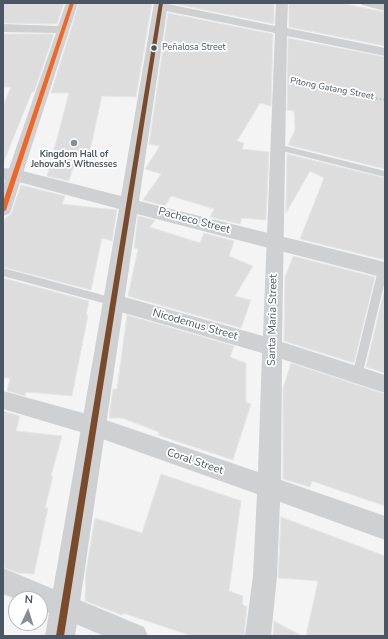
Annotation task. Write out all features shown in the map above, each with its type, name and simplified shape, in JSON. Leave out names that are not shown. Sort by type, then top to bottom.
[{"type":"street","points":[[3,210],[9,174],[64,30],[72,3]]},
{"type":"street","name":"Santa Maria Street","points":[[258,636],[265,576],[269,488],[274,243],[282,3]]},
{"type":"street","points":[[366,3],[385,7]]},
{"type":"street","points":[[60,636],[130,204],[160,5],[385,52]]},
{"type":"street","points":[[3,28],[64,30]]},
{"type":"street","name":"Pacheco Street","points":[[9,174],[130,204],[274,243],[384,268]]},
{"type":"street","name":"Nicodemus Street","points":[[114,302],[272,347],[384,384]]},
{"type":"street","name":"Coral Street","points":[[3,400],[94,426],[385,528]]},
{"type":"street","points":[[3,581],[135,636]]},
{"type":"lane","points":[[277,147],[385,174]]},
{"type":"lane","points":[[357,376],[384,268]]},
{"type":"lane","name":"Nicodemus Street","points":[[3,272],[114,302]]},
{"type":"path","name":"Pitong Gatang Street","points":[[280,79],[385,100]]},
{"type":"building","points":[[3,3],[64,3],[57,24],[3,23]]},
{"type":"building","points":[[79,3],[152,3],[136,97],[102,96],[86,168],[73,168],[69,181],[47,176],[69,93],[51,93]]},
{"type":"building","points":[[170,3],[274,3],[274,24]]},
{"type":"building","points":[[289,3],[340,3],[385,12],[385,46],[289,27]]},
{"type":"building","points":[[168,13],[273,34],[271,106],[260,103],[237,141],[244,143],[242,149],[269,152],[266,220],[242,218],[240,224],[210,217],[214,209],[171,196],[165,206],[143,200],[161,174],[145,169],[160,146],[149,144]]},
{"type":"building","points":[[3,34],[54,34],[34,92],[32,92],[4,161],[3,106],[11,87],[3,87]]},
{"type":"building","points":[[288,38],[385,57],[385,169],[288,145],[295,130],[294,111],[287,110]]},
{"type":"building","points":[[287,154],[385,178],[385,260],[300,239],[324,178],[310,171],[286,213]]},
{"type":"building","points":[[21,185],[65,196],[62,204],[117,210],[112,241],[102,238],[91,290],[3,267],[3,223],[12,211]]},
{"type":"building","points":[[138,216],[155,220],[150,227],[200,243],[204,233],[234,241],[229,256],[253,266],[235,296],[251,300],[241,328],[128,296],[138,249],[134,248]]},
{"type":"building","points":[[293,256],[375,277],[354,363],[284,341],[285,277]]},
{"type":"building","points":[[3,278],[89,301],[86,315],[88,315],[72,396],[26,392],[25,396],[7,391],[10,378],[3,378]]},
{"type":"building","points":[[385,287],[385,373],[366,367]]},
{"type":"building","points":[[127,315],[234,346],[230,357],[246,363],[246,402],[251,404],[233,460],[158,435],[159,432],[122,418],[109,418],[113,389],[117,389]]},
{"type":"building","points":[[291,363],[385,394],[385,506],[312,481],[310,487],[283,479],[283,388]]},
{"type":"building","points":[[3,411],[20,416],[16,431],[62,436],[51,476],[53,476],[45,508],[48,508],[34,574],[18,573],[3,567]]},
{"type":"building","points":[[161,474],[241,501],[229,591],[243,596],[242,604],[247,607],[244,636],[192,636],[123,613],[122,615],[85,601],[86,571],[95,518],[142,533]]},
{"type":"building","points":[[281,517],[385,556],[385,636],[306,636],[318,581],[278,578]]},
{"type":"building","points":[[274,621],[302,636],[273,636]]},
{"type":"transit line","points":[[3,210],[72,3]]},
{"type":"transit line","points":[[60,636],[161,3]]},
{"type":"place","name":"Peñalosa Street","points":[[154,48]]},
{"type":"place","name":"Kingdom Hall of Jehovah's Witnesses","points":[[74,143]]}]
